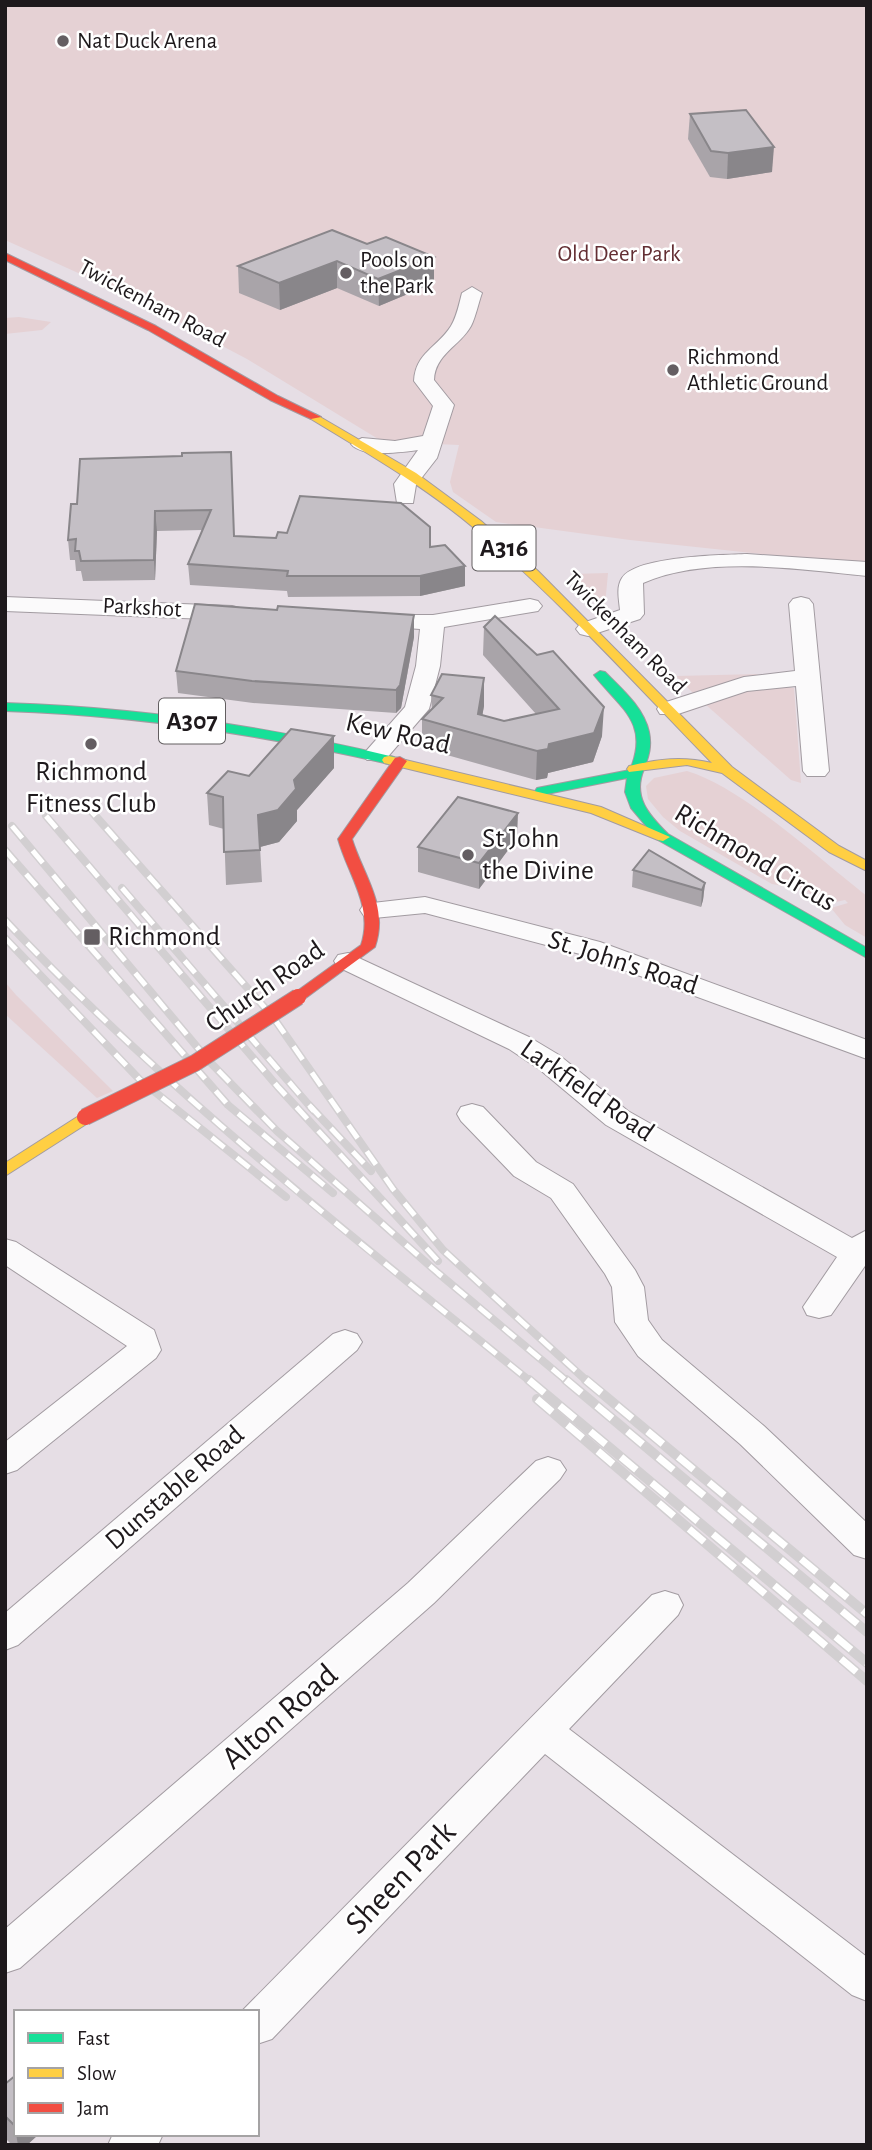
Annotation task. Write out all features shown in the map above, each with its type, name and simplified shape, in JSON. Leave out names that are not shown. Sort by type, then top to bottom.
[{"type":"main road","name":"Twickenham Road","points":[[5,256],[152,328],[274,398],[305,426],[412,475],[515,557],[727,770]]},
{"type":"main road","points":[[384,482],[410,501]]},
{"type":"main road","name":"Twickenham Road","points":[[511,588],[534,610]]},
{"type":"main road","name":"Twickenham Road","points":[[591,666],[626,702],[642,727],[644,748],[634,771]]},
{"type":"main road","name":"Kew Road","points":[[5,707],[81,708],[255,730],[388,758],[527,794]]},
{"type":"main road","points":[[374,910],[352,866],[345,839],[388,758]]},
{"type":"main road","name":"Richmond Circus","points":[[866,953],[663,837],[646,822],[632,803],[634,771],[662,762],[687,761],[727,770],[834,849],[867,885]]},
{"type":"main road","name":"A307","points":[[527,794],[634,771]]},
{"type":"main road","name":"A307","points":[[527,794],[596,810],[663,837]]},
{"type":"main road","points":[[783,809],[867,857]]},
{"type":"main road","name":"Richmond Circus","points":[[834,849],[867,867]]},
{"type":"main road","name":"Church Road","points":[[5,1171],[85,1117],[190,1068],[239,1040],[348,961],[375,938],[374,910]]},
{"type":"street","points":[[410,501],[405,484],[426,458],[444,405],[424,382],[425,369],[431,357],[461,327],[472,293]]},
{"type":"street","points":[[354,449],[395,447],[432,441]]},
{"type":"street","points":[[588,629],[633,624],[630,588],[640,575],[698,564],[770,560],[867,569]]},
{"type":"street","name":"Parkshot","points":[[5,604],[255,614]]},
{"type":"street","points":[[801,604],[816,771]]},
{"type":"street","points":[[347,619],[433,622],[534,610]]},
{"type":"street","points":[[388,758],[417,709],[428,666],[433,622]]},
{"type":"street","points":[[669,709],[744,684],[807,677]]},
{"type":"street","name":"St. John's Road","points":[[374,910],[425,905],[590,948],[864,1043]]},
{"type":"street","name":"Larkfield Road","points":[[348,961],[519,1043],[549,1062],[617,1118],[861,1247],[820,1307]]},
{"type":"street","points":[[472,1114],[525,1169],[562,1191],[620,1270],[628,1287],[632,1322],[650,1348],[752,1434],[867,1545]]},
{"type":"street","points":[[5,1250],[142,1338],[144,1350],[5,1461]]},
{"type":"street","name":"Dunstable Road","points":[[5,1635],[345,1342]]},
{"type":"street","name":"Alton Road","points":[[5,1955],[421,1593],[548,1470]]},
{"type":"street","name":"Sheen Park","points":[[259,2023],[666,1605]]},
{"type":"street","points":[[544,1731],[867,1982]]},
{"type":"green space","name":"Old Deer Park","points":[[5,5],[867,5],[867,565],[630,540],[496,522],[453,492],[450,482],[459,445],[388,445],[247,359],[209,339],[211,338],[127,295],[5,240]]},
{"type":"green space","points":[[19,317],[51,322],[42,330],[5,334],[5,318]]},
{"type":"green space","points":[[608,573],[605,605],[571,574]]},
{"type":"green space","points":[[759,674],[693,693],[676,676]]},
{"type":"green space","points":[[774,685],[794,688],[801,783],[791,780],[705,704],[738,691]]},
{"type":"green space","points":[[687,771],[732,792],[756,808],[867,896],[867,938],[845,925],[831,908],[848,903],[845,900],[826,904],[805,890],[772,884],[680,831],[663,817],[648,799],[646,786],[654,778]]},
{"type":"green space","points":[[5,982],[113,1091],[97,1098],[5,1014]]},
{"type":"building","points":[[746,110],[774,147],[728,153],[711,151],[690,114]]},
{"type":"building","points":[[332,230],[367,244],[386,237],[434,257],[378,279],[337,261],[279,283],[238,266]]},
{"type":"building","points":[[231,452],[234,536],[276,538],[278,532],[287,533],[300,496],[401,503],[430,527],[430,547],[445,545],[465,566],[420,576],[287,576],[288,571],[188,564],[211,510],[155,511],[154,560],[81,561],[79,551],[75,551],[76,539],[68,540],[71,504],[77,504],[80,459]]},
{"type":"building","points":[[195,604],[277,610],[278,606],[414,615],[400,685],[396,690],[252,681],[176,671]]},
{"type":"building","points":[[495,616],[537,655],[553,651],[604,707],[594,733],[549,744],[548,749],[537,751],[422,719],[443,698],[431,695],[442,674],[484,678],[478,714],[504,721],[559,709],[484,627]]},
{"type":"building","points":[[291,729],[334,736],[294,780],[296,789],[278,810],[258,815],[260,850],[224,852],[223,797],[207,793],[228,771],[249,776]]},
{"type":"building","points":[[458,797],[518,813],[479,863],[418,847]]},
{"type":"building","points":[[649,850],[705,883],[702,890],[633,870]]},
{"type":"building","points":[[14,2077],[14,2125],[5,2116],[5,2084]]},
{"type":"railway","points":[[85,804],[273,1017],[393,1189],[443,1250],[588,1382]]},
{"type":"railway","points":[[46,816],[278,1087],[438,1261]]},
{"type":"railway","points":[[12,826],[208,1060],[277,1131],[438,1273],[568,1382]]},
{"type":"railway","points":[[5,850],[228,1105],[333,1193]]},
{"type":"railway","points":[[122,888],[314,1111]]},
{"type":"railway","points":[[5,920],[130,1044],[260,1160],[531,1382]]},
{"type":"railway","points":[[5,938],[140,1080],[286,1197]]},
{"type":"railway","points":[[309,1105],[371,1171]]},
{"type":"railway","points":[[529,1380],[867,1663]]},
{"type":"railway","points":[[566,1380],[867,1632]]},
{"type":"railway","points":[[586,1380],[867,1614]]},
{"type":"railway","points":[[537,1399],[867,1681]]},
{"type":"traffic: fast","points":[[600,675],[628,705],[643,731],[644,749],[632,783],[632,792],[638,808],[649,823],[663,837],[867,954]]},
{"type":"traffic: fast","points":[[5,707],[102,712],[198,723],[294,739],[389,760]]},
{"type":"traffic: fast","points":[[542,791],[633,773]]},
{"type":"traffic: slow","points":[[315,417],[412,475],[477,524],[534,574],[727,770]]},
{"type":"traffic: slow","points":[[389,760],[596,810],[663,837]]},
{"type":"traffic: slow","points":[[634,769],[662,762],[687,761],[727,770],[834,849],[867,867]]},
{"type":"traffic: slow","points":[[5,1171],[85,1117]]},
{"type":"traffic: jam","points":[[5,256],[152,328],[274,398],[315,417]]},
{"type":"traffic: jam","points":[[298,997],[368,947],[374,919],[367,893],[345,839],[400,761]]},
{"type":"traffic: jam","points":[[85,1117],[195,1063],[298,997]]},
{"type":"place","name":"Nat Duck Arena","points":[[63,41]]},
{"type":"place","name":"Pools on the Park","points":[[346,273]]},
{"type":"place","name":"Richmond Athletic Ground","points":[[673,370]]},
{"type":"place","name":"Richmond Fitness Club","points":[[91,744]]},
{"type":"place","name":"St John the Divine","points":[[468,855]]},
{"type":"place","name":"Richmond","points":[[92,937]]}]
